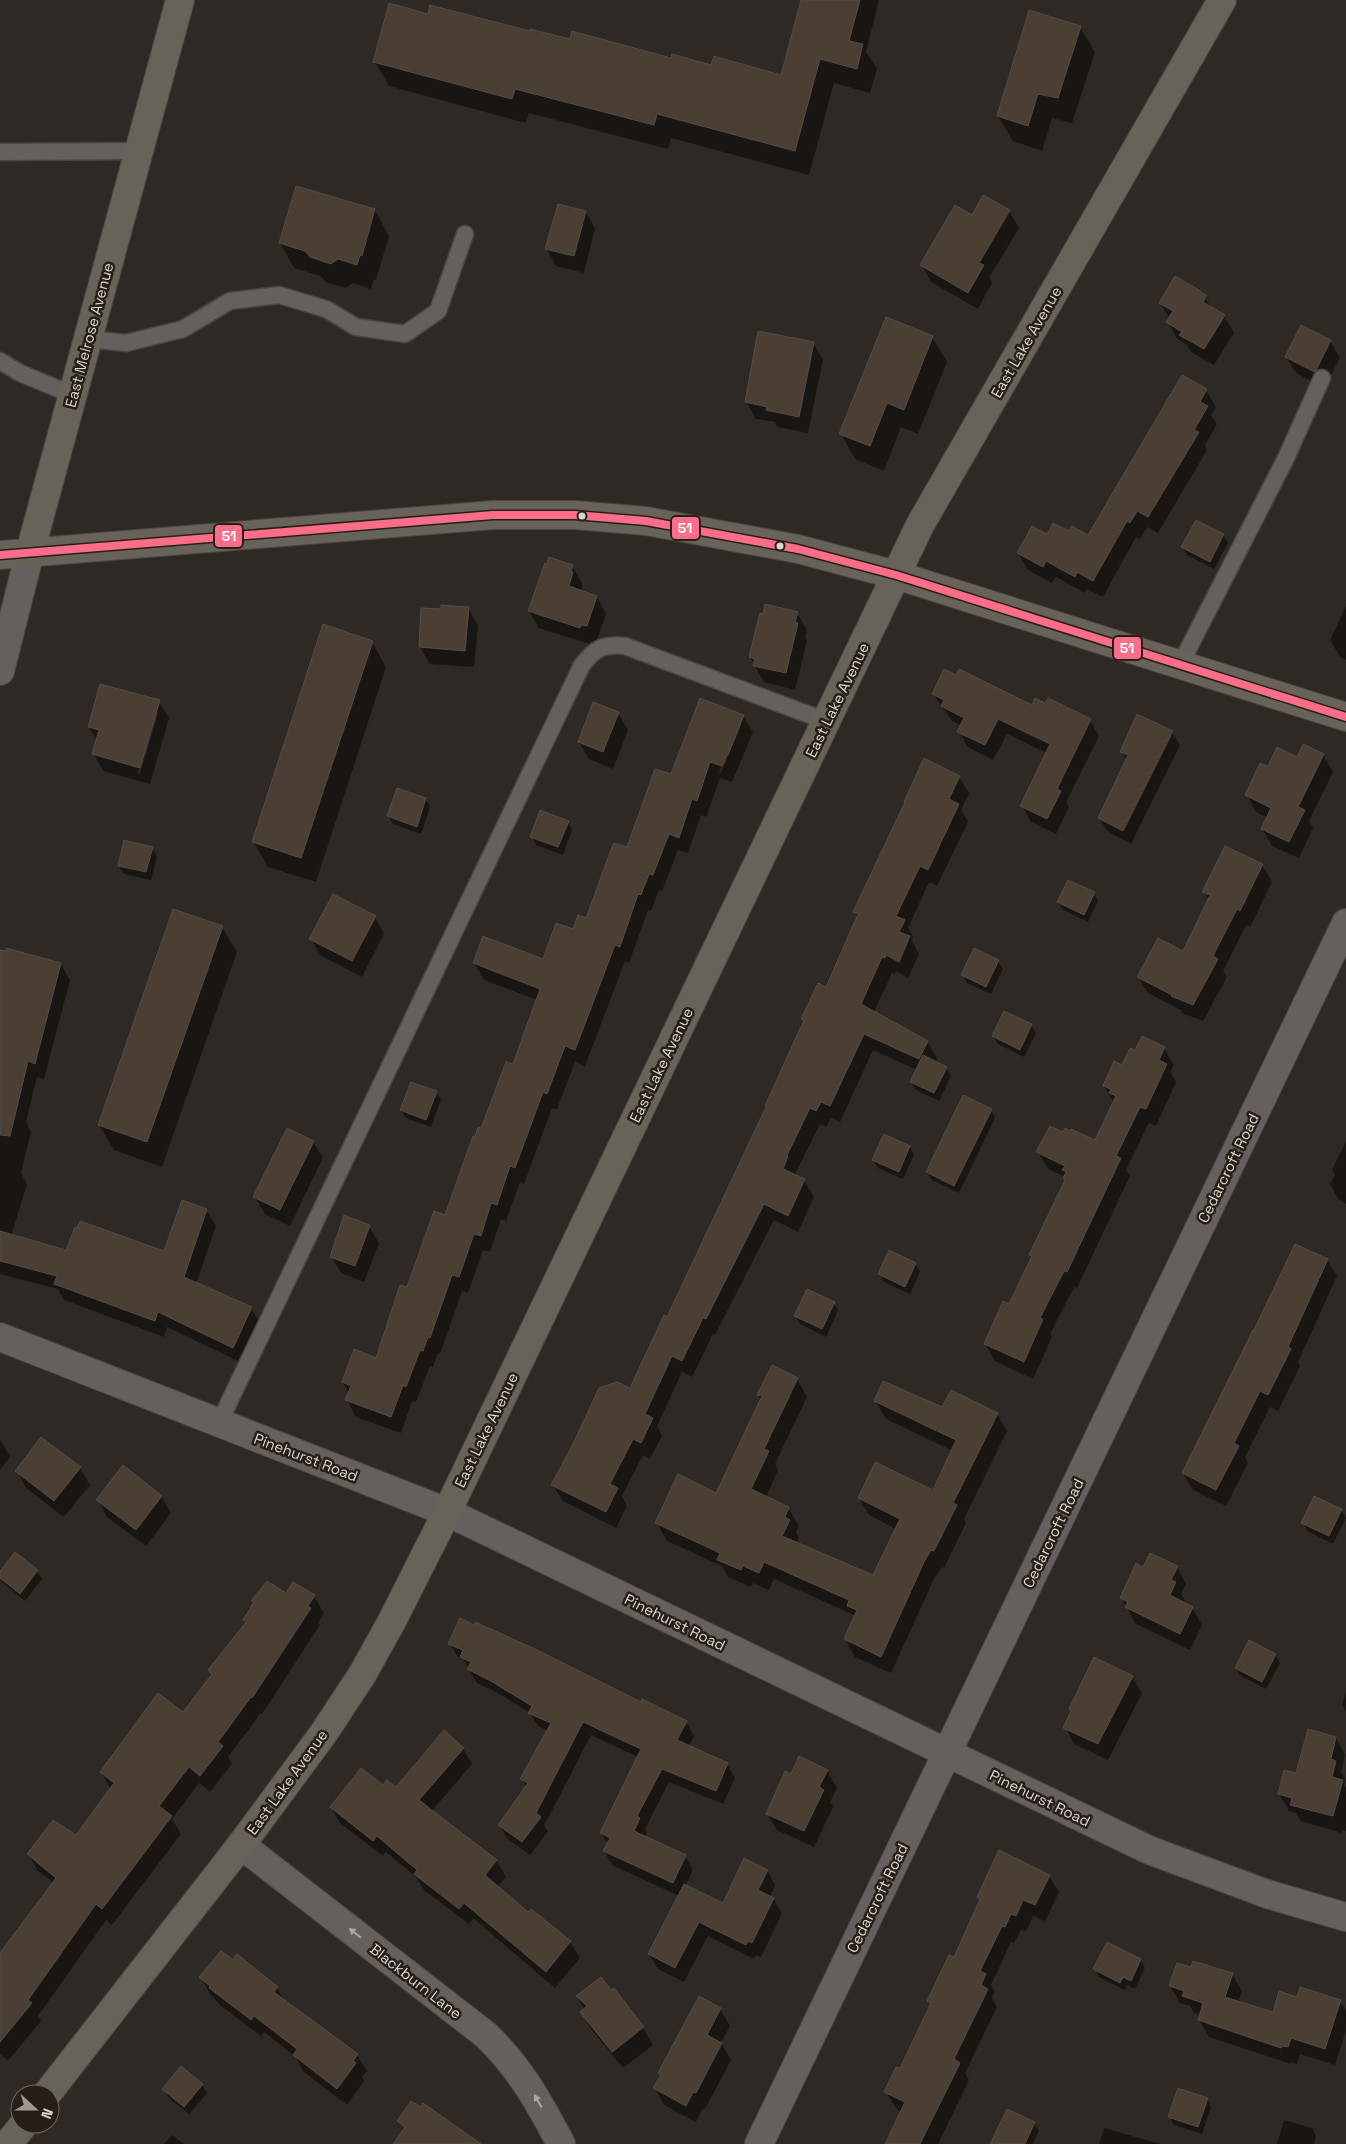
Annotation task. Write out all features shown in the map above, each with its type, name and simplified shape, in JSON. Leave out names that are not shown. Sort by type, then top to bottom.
[{"type":"street","name":"East Melrose Avenue","points":[[0,671],[30,552],[180,0]]},
{"type":"street","name":"East Lake Avenue","points":[[55,2084],[241,1845],[323,1734],[362,1675],[392,1621],[447,1512],[920,525],[1222,0]]},
{"type":"street","points":[[0,555],[484,515],[575,515],[646,521],[789,548],[896,576],[1346,717]]},
{"type":"street","name":"Cedarcroft Road","points":[[759,2144],[1346,923]]},
{"type":"street","name":"Pinehurst Road","points":[[0,1337],[447,1512],[1149,1850],[1267,1894],[1346,1917]]},
{"type":"street","name":"Blackburn Lane","points":[[241,1845],[486,2035],[520,2072],[538,2100],[560,2144]]},
{"type":"street","points":[[8,2144],[16,2134]]},
{"type":"lane","points":[[0,152],[139,152]]},
{"type":"lane","points":[[88,339],[126,343],[183,329],[230,301],[279,295],[326,309],[356,327],[405,334],[438,311],[465,234]]},
{"type":"lane","points":[[0,361],[20,373],[73,395]]},
{"type":"lane","points":[[1180,665],[1286,458],[1322,378]]},
{"type":"lane","points":[[219,1423],[582,665],[593,652],[608,644],[632,648],[826,721]]},
{"type":"building","points":[[801,0],[860,0],[849,41],[863,44],[857,69],[820,59],[795,151],[657,114],[654,125],[515,89],[512,99],[373,62],[389,3],[428,14],[430,5],[530,31],[530,29],[570,39],[572,31],[671,58],[672,54],[711,65],[714,56],[781,75]]},
{"type":"building","points":[[1029,10],[1081,26],[1058,98],[1038,94],[1028,126],[997,116]]},
{"type":"building","points":[[296,186],[375,209],[362,256],[360,255],[357,265],[338,259],[331,264],[310,257],[305,251],[279,243]]},
{"type":"building","points":[[983,195],[1010,210],[979,263],[984,265],[968,293],[920,265],[955,205],[972,215]]},
{"type":"building","points":[[558,204],[586,211],[574,256],[545,249]]},
{"type":"building","points":[[1175,276],[1201,291],[1206,295],[1203,302],[1225,315],[1204,349],[1179,335],[1182,332],[1166,322],[1173,311],[1159,303]]},
{"type":"building","points":[[886,317],[933,336],[904,410],[887,403],[870,446],[839,434]]},
{"type":"building","points":[[1301,325],[1331,340],[1315,372],[1285,357]]},
{"type":"building","points":[[758,331],[814,342],[799,417],[766,410],[767,407],[745,402]]},
{"type":"building","points":[[1182,375],[1207,389],[1200,402],[1208,406],[1194,430],[1199,432],[1148,517],[1137,511],[1130,523],[1127,521],[1093,581],[1077,572],[1075,577],[1046,561],[1043,567],[1017,553],[1032,526],[1047,534],[1053,523],[1069,531],[1072,526],[1088,535]]},
{"type":"building","points":[[1196,520],[1224,534],[1210,562],[1181,547]]},
{"type":"building","points":[[549,557],[573,565],[569,586],[597,596],[587,626],[581,625],[580,628],[528,611],[545,563],[547,564]]},
{"type":"building","points":[[765,604],[798,612],[795,622],[798,623],[786,673],[753,666],[755,659],[749,657],[760,613],[763,614]]},
{"type":"building","points":[[441,605],[469,607],[465,651],[419,647],[421,608],[441,609]]},
{"type":"building","points":[[323,624],[373,641],[301,858],[252,842]]},
{"type":"building","points":[[944,669],[956,675],[959,669],[1032,705],[1035,698],[1045,703],[1048,698],[1091,719],[1057,789],[1061,791],[1047,819],[1020,806],[1050,744],[998,719],[985,745],[957,732],[964,718],[941,706],[944,700],[932,694]]},
{"type":"building","points":[[100,684],[160,700],[140,768],[92,754],[99,730],[88,727]]},
{"type":"building","points":[[700,698],[744,715],[728,755],[722,766],[710,762],[697,801],[692,799],[679,838],[669,834],[653,875],[649,874],[641,895],[638,894],[620,947],[615,945],[575,1050],[565,1046],[547,1094],[543,1092],[515,1168],[510,1166],[497,1205],[491,1203],[481,1236],[474,1234],[459,1277],[452,1275],[430,1338],[428,1337],[423,1351],[420,1350],[406,1387],[403,1385],[391,1417],[345,1400],[351,1386],[342,1382],[354,1349],[376,1358],[400,1285],[407,1287],[434,1211],[445,1215],[473,1136],[475,1137],[478,1127],[481,1128],[506,1062],[513,1064],[540,989],[473,963],[483,936],[543,959],[556,923],[573,929],[578,915],[586,918],[614,843],[627,847],[655,769],[671,774]]},
{"type":"building","points":[[593,702],[619,712],[603,752],[578,742]]},
{"type":"building","points":[[1137,714],[1173,731],[1123,831],[1098,818],[1128,755],[1120,752]]},
{"type":"building","points":[[1303,744],[1324,754],[1298,807],[1305,810],[1289,842],[1261,829],[1271,808],[1245,795],[1260,763],[1268,766],[1277,747],[1297,757]]},
{"type":"building","points":[[924,758],[960,776],[949,799],[959,804],[928,870],[920,866],[896,916],[905,920],[899,932],[910,936],[899,962],[886,955],[885,958],[882,957],[861,1004],[928,1041],[919,1059],[864,1034],[830,1106],[821,1102],[816,1111],[810,1108],[787,1155],[783,1169],[805,1179],[788,1216],[764,1204],[706,1319],[703,1318],[682,1361],[672,1356],[645,1414],[653,1418],[641,1443],[633,1439],[610,1484],[618,1488],[606,1512],[551,1485],[573,1444],[599,1388],[617,1382],[630,1388],[664,1315],[667,1317],[766,1107],[804,1020],[801,1019],[818,983],[826,987],[858,914],[853,912]]},
{"type":"building","points":[[397,788],[426,798],[417,827],[387,816]]},
{"type":"building","points":[[540,810],[569,821],[558,847],[530,837]]},
{"type":"building","points":[[124,840],[153,847],[146,872],[118,866]]},
{"type":"building","points":[[1225,846],[1263,864],[1240,911],[1237,909],[1213,956],[1218,959],[1193,1005],[1171,996],[1137,977],[1158,938],[1183,951],[1210,895],[1202,892]]},
{"type":"building","points":[[1068,880],[1095,892],[1084,915],[1057,902]]},
{"type":"building","points":[[333,894],[376,916],[352,961],[309,939]]},
{"type":"building","points":[[173,909],[223,926],[147,1142],[98,1125]]},
{"type":"building","points":[[6,948],[61,963],[35,1064],[28,1061],[10,1136],[0,1135],[0,950],[6,951]]},
{"type":"building","points":[[974,948],[999,960],[986,987],[961,975]]},
{"type":"building","points":[[1004,1011],[1032,1024],[1020,1050],[992,1036]]},
{"type":"building","points":[[1142,1036],[1165,1047],[1159,1060],[1167,1064],[1146,1109],[1140,1107],[1116,1156],[1121,1158],[1067,1272],[1064,1271],[1040,1318],[1043,1319],[1024,1362],[984,1344],[1003,1301],[1009,1304],[1032,1256],[1029,1255],[1065,1180],[1063,1178],[1066,1172],[1062,1170],[1065,1166],[1036,1152],[1050,1126],[1063,1132],[1065,1128],[1070,1131],[1071,1129],[1095,1140],[1116,1096],[1109,1093],[1111,1089],[1103,1086],[1114,1061],[1122,1065],[1130,1048],[1135,1050]]},
{"type":"building","points":[[923,1055],[947,1067],[934,1093],[910,1082]]},
{"type":"building","points":[[411,1082],[437,1091],[426,1120],[400,1110]]},
{"type":"building","points":[[963,1095],[992,1109],[954,1186],[926,1172]]},
{"type":"building","points":[[287,1128],[314,1141],[280,1210],[253,1197]]},
{"type":"building","points":[[884,1134],[910,1146],[899,1172],[872,1160]]},
{"type":"building","points":[[182,1200],[207,1209],[184,1277],[252,1307],[233,1348],[158,1312],[155,1321],[54,1284],[57,1276],[0,1261],[0,1231],[66,1250],[75,1227],[77,1228],[80,1221],[164,1251]]},
{"type":"building","points":[[344,1215],[370,1225],[355,1266],[330,1257]]},
{"type":"building","points":[[1295,1244],[1328,1259],[1288,1347],[1291,1349],[1268,1395],[1260,1391],[1234,1443],[1239,1446],[1216,1490],[1182,1473]]},
{"type":"building","points":[[889,1250],[916,1263],[905,1287],[878,1274]]},
{"type":"building","points":[[807,1289],[835,1302],[822,1329],[794,1316]]},
{"type":"building","points":[[772,1365],[798,1378],[764,1449],[769,1451],[751,1489],[789,1507],[785,1517],[790,1520],[782,1536],[873,1575],[900,1519],[858,1498],[875,1462],[933,1490],[956,1440],[874,1401],[883,1381],[942,1407],[951,1390],[998,1413],[953,1503],[957,1505],[934,1551],[931,1550],[924,1562],[881,1657],[844,1639],[857,1610],[847,1606],[849,1600],[764,1562],[759,1573],[743,1566],[741,1570],[717,1560],[720,1553],[655,1523],[678,1474],[716,1493],[762,1396],[757,1395]]},
{"type":"building","points":[[41,1437],[81,1467],[54,1501],[15,1471]]},
{"type":"building","points":[[123,1465],[162,1496],[136,1530],[96,1500]]},
{"type":"building","points":[[1314,1496],[1342,1509],[1329,1536],[1301,1523]]},
{"type":"building","points":[[15,1552],[38,1570],[20,1594],[0,1578],[0,1571]]},
{"type":"building","points":[[1150,1553],[1178,1566],[1171,1580],[1176,1582],[1170,1595],[1193,1607],[1180,1634],[1125,1607],[1128,1602],[1120,1598],[1136,1563],[1143,1567]]},
{"type":"building","points":[[267,1581],[286,1593],[293,1582],[315,1595],[308,1606],[311,1608],[252,1698],[218,1742],[223,1746],[200,1776],[189,1767],[159,1806],[172,1816],[102,1909],[96,1904],[28,2000],[32,2003],[0,2042],[0,1953],[56,1878],[27,1854],[53,1820],[76,1835],[114,1783],[100,1772],[158,1693],[183,1712],[212,1674],[208,1670],[246,1622],[243,1620],[254,1602],[251,1601]]},
{"type":"building","points":[[460,1618],[474,1625],[475,1622],[535,1649],[641,1702],[642,1699],[687,1721],[677,1740],[728,1763],[716,1791],[662,1769],[637,1816],[640,1818],[634,1831],[686,1855],[673,1883],[603,1851],[610,1838],[600,1833],[641,1749],[583,1722],[536,1813],[541,1817],[522,1842],[498,1825],[528,1783],[520,1779],[551,1723],[528,1713],[532,1706],[467,1669],[471,1662],[460,1657],[463,1650],[448,1644]]},
{"type":"building","points":[[1249,1640],[1276,1654],[1262,1682],[1235,1668]]},
{"type":"building","points":[[1094,1657],[1133,1676],[1098,1744],[1063,1728],[1071,1711],[1069,1709]]},
{"type":"building","points":[[1308,1729],[1336,1737],[1331,1759],[1336,1761],[1332,1777],[1343,1780],[1333,1816],[1290,1805],[1292,1798],[1278,1794],[1284,1770],[1296,1773]]},
{"type":"building","points":[[444,1730],[464,1748],[419,1800],[497,1860],[485,1875],[528,1912],[531,1909],[571,1941],[546,1972],[464,1903],[459,1909],[414,1874],[417,1870],[377,1836],[373,1841],[330,1807],[361,1768],[383,1785],[387,1780],[396,1787]]},
{"type":"building","points":[[799,1756],[828,1770],[819,1787],[824,1790],[804,1831],[766,1814],[785,1771],[791,1774]]},
{"type":"building","points":[[999,1850],[1050,1875],[1035,1905],[1023,1900],[1016,1916],[1011,1914],[1005,1927],[1002,1926],[980,1971],[986,1974],[981,1985],[988,1989],[954,2059],[960,2063],[920,2144],[885,2144],[905,2102],[884,2092],[896,2067],[900,2068],[931,2003],[927,2001],[949,1955],[954,1957],[980,1899],[977,1897]]},
{"type":"building","points":[[744,1858],[768,1870],[758,1890],[774,1898],[752,1943],[748,1941],[746,1945],[699,1922],[675,1968],[648,1954],[684,1884],[723,1903]]},
{"type":"building","points":[[1107,1942],[1141,1959],[1131,1981],[1123,1977],[1120,1983],[1093,1969]]},
{"type":"building","points":[[221,1951],[233,1960],[237,1954],[278,1987],[274,1992],[358,2054],[353,2061],[356,2063],[337,2089],[293,2055],[297,2049],[254,2016],[251,2020],[209,1988],[210,1986],[199,1977]]},
{"type":"building","points":[[1193,1961],[1233,1973],[1225,1997],[1273,2012],[1279,1991],[1297,1997],[1300,1987],[1341,2000],[1325,2049],[1291,2038],[1288,2047],[1282,2046],[1281,2048],[1198,2020],[1203,2003],[1182,1996],[1184,1991],[1169,1986],[1177,1963],[1191,1967]]},
{"type":"building","points":[[601,1977],[611,1990],[614,1988],[644,2027],[612,2052],[580,2012],[587,2006],[576,1996]]},
{"type":"building","points":[[699,1996],[721,2008],[707,2035],[722,2043],[696,2093],[693,2092],[686,2106],[653,2088],[661,2075],[658,2073]]},
{"type":"building","points":[[181,2066],[203,2084],[184,2107],[162,2089]]},
{"type":"building","points":[[1178,2088],[1208,2098],[1198,2127],[1168,2117]]},
{"type":"building","points":[[411,2101],[421,2107],[423,2103],[481,2144],[393,2144],[405,2127],[397,2121]]},
{"type":"building","points":[[1007,2109],[1035,2122],[1025,2144],[990,2144]]},
{"type":"transit line","name":"51","points":[[0,555],[493,515],[575,515],[646,521],[798,549],[896,575],[1346,717]]}]
